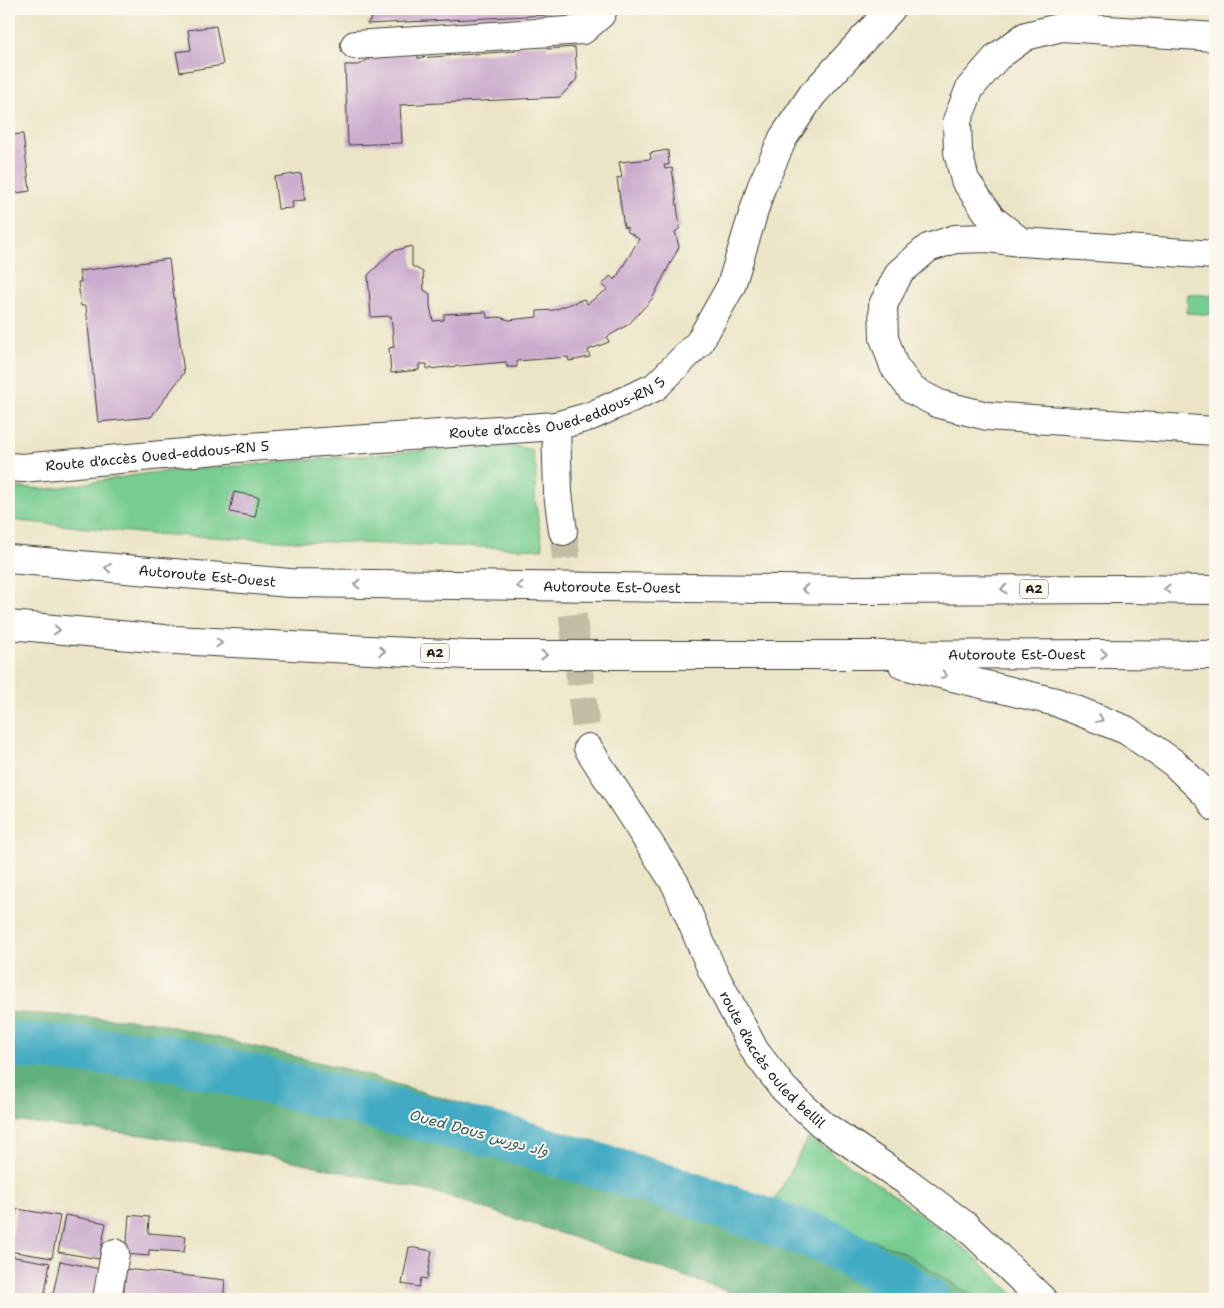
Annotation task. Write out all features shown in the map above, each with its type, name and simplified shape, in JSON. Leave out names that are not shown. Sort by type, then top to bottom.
[{"type":"main road","points":[[355,45],[583,30],[601,14],[603,9]]},
{"type":"main road","name":"Route d'accès Oued-eddous-RN 5","points":[[9,467],[22,468],[259,446],[556,426],[590,416],[655,387],[699,343],[731,286],[760,188],[783,138],[812,95],[891,9]]},
{"type":"main road","points":[[1021,242],[992,219],[965,180],[958,152],[957,121],[970,88],[997,57],[1026,36],[1062,27],[1215,37]]},
{"type":"main road","points":[[1215,255],[1021,242],[988,238],[955,239],[928,248],[898,273],[883,304],[884,338],[894,366],[912,390],[939,404],[987,416],[1215,431]]},
{"type":"main road","points":[[556,426],[558,493],[563,531]]},
{"type":"main road","name":"Autoroute Est-Ouest","points":[[9,559],[290,583],[853,590],[1215,590]]},
{"type":"main road","name":"Autoroute Est-Ouest","points":[[9,625],[175,640],[468,655],[1215,655]]},
{"type":"main road","points":[[862,656],[1056,702],[1126,730],[1174,763],[1208,796],[1215,807]]},
{"type":"main road","name":"route d'accès ouled bellil","points":[[588,748],[676,885],[712,970],[750,1043],[784,1089],[823,1125],[906,1181],[966,1226],[1042,1299]]},
{"type":"main road","points":[[107,1299],[115,1253]]},
{"type":"green space","points":[[1188,294],[1215,296],[1215,315],[1187,313]]},
{"type":"green space","points":[[516,446],[532,450],[536,470],[535,500],[543,549],[150,534],[9,520],[9,487],[50,489],[149,473],[469,447]]},
{"type":"green space","points":[[9,1012],[150,1021],[346,1069],[526,1123],[773,1203],[901,1251],[978,1299],[749,1299],[581,1240],[437,1193],[275,1157],[143,1135],[9,1121]]},
{"type":"green space","points":[[808,1138],[889,1191],[972,1254],[1018,1299],[744,1299],[734,1293],[773,1203]]},
{"type":"building","points":[[379,9],[560,9],[548,15],[367,24]]},
{"type":"building","points":[[216,26],[223,65],[180,72],[176,52],[191,50],[188,30]]},
{"type":"building","points":[[546,44],[547,49],[575,47],[577,79],[560,97],[400,105],[402,143],[348,145],[345,65],[359,65],[372,57],[418,54],[418,58],[515,51],[515,46]]},
{"type":"building","points":[[23,134],[30,191],[9,194],[9,135]]},
{"type":"building","points":[[668,150],[669,165],[664,165],[665,169],[672,168],[680,228],[675,232],[679,247],[652,299],[629,324],[607,337],[609,342],[588,350],[590,357],[569,361],[568,357],[517,361],[517,367],[507,367],[506,362],[427,369],[427,364],[419,364],[419,370],[391,373],[389,348],[394,347],[391,316],[371,317],[368,275],[393,251],[412,246],[412,266],[423,272],[424,290],[430,294],[433,321],[444,320],[444,314],[486,312],[487,318],[499,317],[509,320],[537,317],[537,311],[554,310],[584,299],[587,304],[608,289],[602,285],[610,276],[615,280],[639,239],[627,231],[627,227],[624,228],[617,178],[622,177],[619,162],[651,159],[650,153]]},
{"type":"building","points":[[301,173],[305,200],[292,201],[293,208],[278,209],[274,177]]},
{"type":"building","points":[[169,259],[184,373],[151,417],[98,422],[86,306],[81,306],[78,282],[81,282],[79,271]]},
{"type":"building","points":[[234,492],[259,497],[255,517],[230,512]]},
{"type":"building","points":[[17,1209],[60,1216],[52,1258],[9,1251]]},
{"type":"building","points":[[65,1215],[106,1223],[99,1259],[58,1252]]},
{"type":"building","points":[[129,1215],[149,1217],[148,1233],[186,1236],[184,1252],[149,1250],[149,1256],[126,1254]]},
{"type":"building","points":[[409,1247],[432,1251],[427,1279],[421,1278],[419,1287],[402,1284]]},
{"type":"building","points":[[9,1256],[50,1263],[44,1299],[9,1299]]},
{"type":"building","points":[[60,1261],[100,1269],[94,1299],[52,1299]]},
{"type":"building","points":[[126,1269],[225,1280],[223,1299],[123,1299]]},
{"type":"waterway","name":"Oued Dous واد دورس","points":[[9,1045],[162,1056],[509,1139],[668,1187],[827,1241],[927,1299]]},
{"type":"tunnel","points":[[563,531],[588,748]]}]
